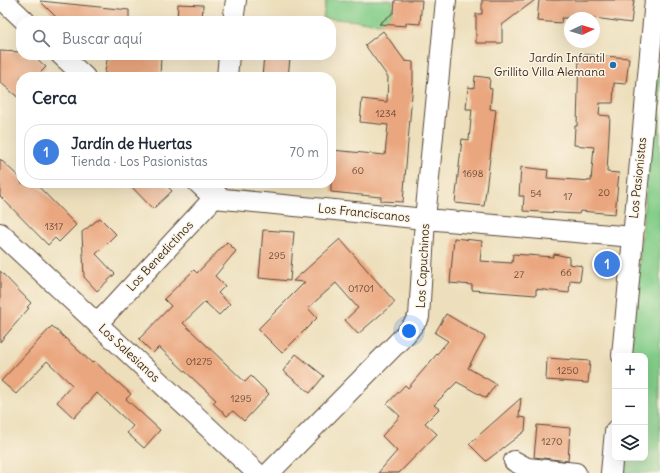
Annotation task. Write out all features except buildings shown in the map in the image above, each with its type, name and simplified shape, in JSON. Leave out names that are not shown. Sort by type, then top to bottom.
[{"type":"street","points":[[3,0],[20,16]]},
{"type":"street","points":[[234,16],[236,0]]},
{"type":"street","name":"Los Capuchinos","points":[[269,473],[406,334],[420,316],[425,219],[446,0]]},
{"type":"street","name":"Los Pasionistas","points":[[622,353],[656,0]]},
{"type":"street","points":[[66,60],[80,72]]},
{"type":"street","points":[[228,72],[229,60]]},
{"type":"street","name":"Los Franciscanos","points":[[214,190],[425,219],[633,237]]},
{"type":"street","name":"Los Benedictinos","points":[[97,324],[214,190]]},
{"type":"street","name":"Los Salesianos","points":[[0,233],[257,473]]},
{"type":"street","points":[[514,461],[527,468],[576,473]]},
{"type":"street","points":[[611,473],[612,461]]},
{"type":"green space","points":[[326,0],[393,0],[391,24],[336,19],[336,16],[323,16]]},
{"type":"green space","points":[[660,42],[660,473],[619,473],[620,461],[648,461],[648,353],[630,353]]},
{"type":"place","name":"Jardín Infantil Grillito Villa Alemana","points":[[613,65]]},
{"type":"place","name":"Jardín de Huertas","points":[[607,264]]}]
